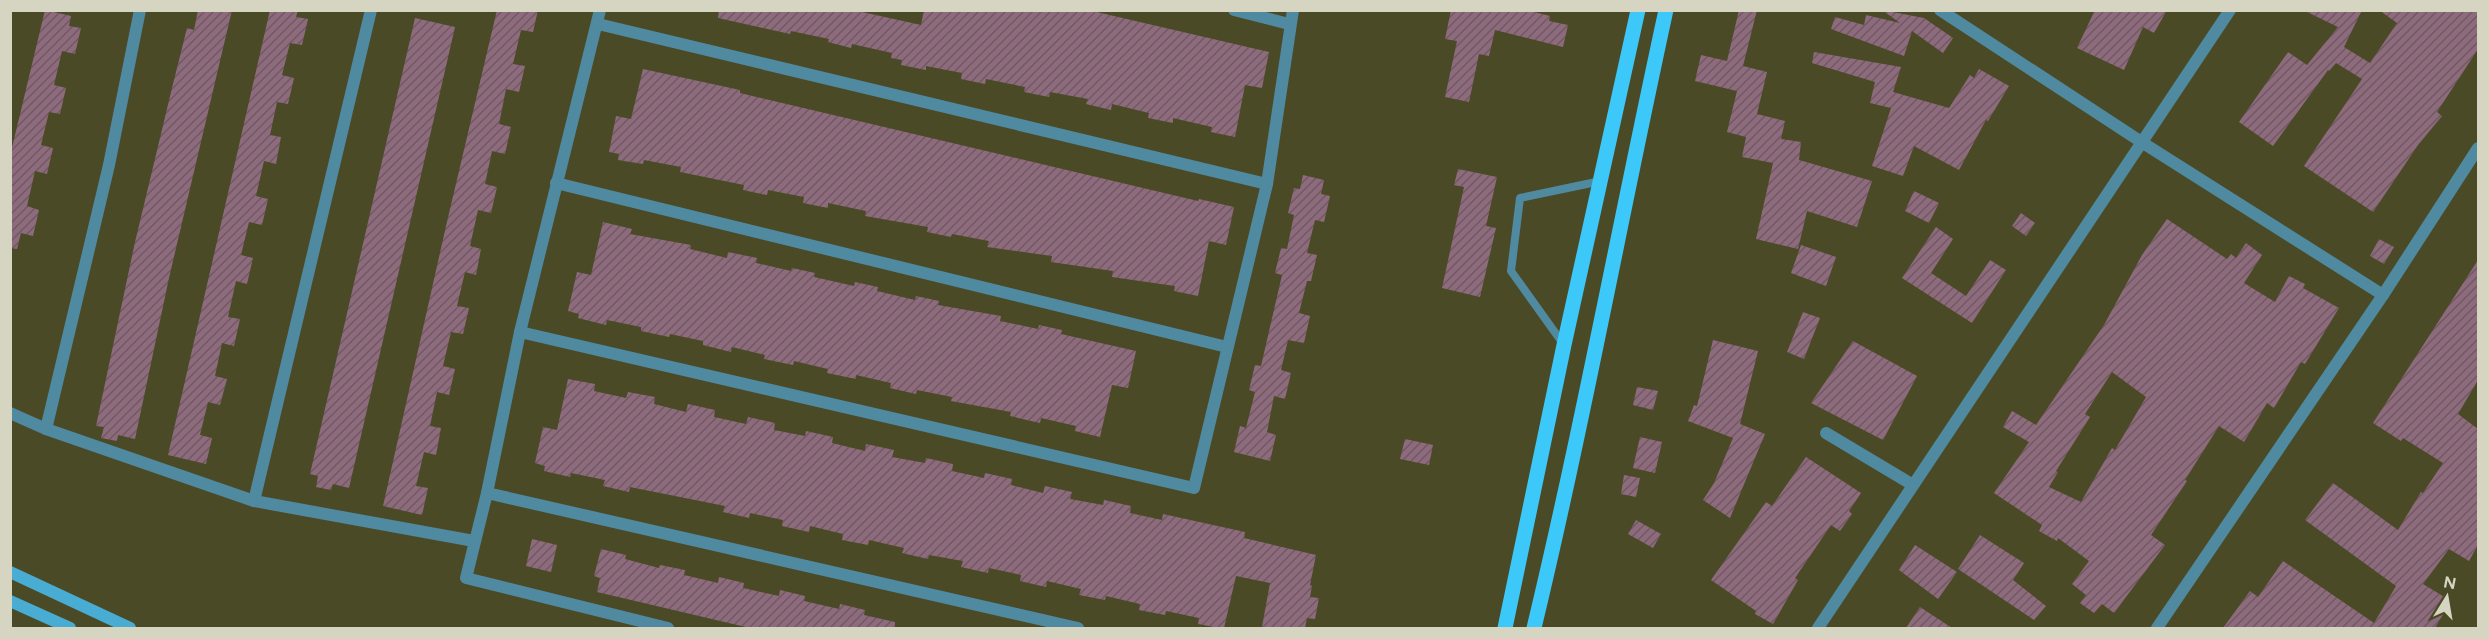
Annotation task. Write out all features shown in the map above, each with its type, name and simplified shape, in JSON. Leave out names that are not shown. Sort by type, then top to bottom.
[{"type":"main road","points":[[1505,628],[1564,345],[1638,10]]},
{"type":"main road","points":[[1534,628],[1564,502],[1627,189],[1666,10]]},
{"type":"main road","points":[[10,572],[130,628]]},
{"type":"main road","points":[[10,601],[70,628]]},
{"type":"street","points":[[46,429],[109,165],[140,10]]},
{"type":"street","points":[[254,501],[371,10]]},
{"type":"street","points":[[600,10],[520,332],[487,493],[466,578],[668,628]]},
{"type":"street","points":[[1234,10],[1289,24]]},
{"type":"street","points":[[520,332],[1194,488],[1267,184],[1289,24],[1293,10]]},
{"type":"street","points":[[1940,10],[2142,143],[2383,295]]},
{"type":"street","points":[[1818,628],[2230,10]]},
{"type":"street","points":[[598,24],[1267,184]]},
{"type":"street","points":[[2157,628],[2383,295],[2478,148]]},
{"type":"street","points":[[556,183],[1227,347]]},
{"type":"street","points":[[10,413],[46,429],[254,501],[474,541]]},
{"type":"street","points":[[1826,433],[1913,485]]},
{"type":"street","points":[[487,493],[1078,628]]},
{"type":"lane","points":[[1564,345],[1511,271],[1520,198],[1601,181]]},
{"type":"building","points":[[45,10],[71,16],[69,26],[81,28],[75,54],[62,51],[54,85],[66,88],[60,114],[49,112],[41,145],[53,148],[47,174],[35,171],[27,206],[39,210],[33,236],[21,233],[17,249],[10,248],[10,156]]},
{"type":"building","points":[[198,10],[232,10],[169,278],[135,439],[118,435],[117,441],[101,438],[104,427],[96,426],[135,242],[187,28],[194,30]]},
{"type":"building","points":[[270,10],[298,10],[296,17],[308,19],[302,45],[290,43],[282,75],[294,78],[288,104],[277,102],[270,135],[281,137],[276,164],[264,161],[256,196],[268,199],[262,225],[249,222],[241,255],[253,258],[247,284],[236,281],[228,317],[240,319],[234,346],[222,343],[215,376],[227,379],[220,405],[208,402],[200,435],[212,438],[206,464],[168,455]]},
{"type":"building","points":[[497,10],[538,10],[533,32],[521,30],[513,64],[525,66],[519,92],[506,89],[499,124],[511,127],[505,154],[492,151],[485,184],[497,187],[491,213],[478,210],[470,246],[481,249],[476,275],[465,272],[457,306],[469,308],[463,334],[451,332],[443,366],[455,369],[449,395],[437,392],[430,426],[441,428],[436,455],[424,452],[416,486],[428,488],[422,515],[383,506]]},
{"type":"building","points":[[719,10],[853,10],[921,25],[924,10],[1088,10],[1269,52],[1262,88],[1245,85],[1235,137],[1211,132],[1212,127],[1173,118],[1173,123],[1148,118],[1149,113],[1112,104],[1111,110],[1086,104],[1088,99],[1050,92],[1049,97],[1024,92],[1025,87],[986,79],[985,84],[961,79],[962,73],[926,66],[926,70],[901,65],[902,60],[891,58],[892,53],[852,44],[851,48],[828,42],[829,39],[791,31],[790,34],[718,18]]},
{"type":"building","points":[[1451,10],[1526,10],[1550,16],[1549,21],[1568,25],[1563,47],[1495,30],[1489,56],[1479,54],[1469,102],[1445,97],[1457,41],[1445,39]]},
{"type":"building","points":[[1739,10],[1757,10],[1743,66],[1767,72],[1757,114],[1785,121],[1781,139],[1801,142],[1799,160],[1872,181],[1857,227],[1807,211],[1798,249],[1756,239],[1773,163],[1742,157],[1746,137],[1727,132],[1737,91],[1695,81],[1701,55],[1727,61]]},
{"type":"building","points":[[1882,10],[1924,18],[1953,38],[1943,53],[1912,31],[1904,56],[1831,29],[1835,17],[1864,25],[1866,15],[1900,23]]},
{"type":"building","points":[[2095,10],[2167,10],[2154,33],[2143,27],[2124,70],[2077,48]]},
{"type":"building","points":[[2303,10],[2362,10],[2344,47],[2370,63],[2397,23],[2379,10],[2478,10],[2478,49],[2437,112],[2442,116],[2418,145],[2373,212],[2304,166],[2362,79],[2336,63],[2328,70],[2273,146],[2239,122],[2288,52],[2307,65],[2338,27]]},
{"type":"building","points":[[415,18],[455,27],[349,488],[333,484],[331,490],[316,487],[318,476],[310,474]]},
{"type":"building","points":[[1814,52],[1901,67],[1893,92],[1949,108],[1970,75],[1974,78],[1979,69],[2009,86],[1988,121],[1986,120],[1959,170],[1914,146],[1903,176],[1872,166],[1891,108],[1870,103],[1875,82],[1812,63]]},
{"type":"building","points":[[643,69],[740,90],[740,93],[1198,201],[1199,199],[1234,207],[1226,245],[1209,241],[1198,296],[1174,291],[1175,286],[1112,277],[1113,271],[1051,262],[1052,256],[987,247],[989,241],[927,232],[928,227],[865,216],[866,211],[828,203],[828,208],[803,203],[804,197],[768,190],[767,195],[743,190],[744,185],[680,172],[681,167],[644,160],[643,164],[618,160],[619,154],[609,152],[616,116],[631,119]]},
{"type":"building","points":[[1458,169],[1497,177],[1486,226],[1496,228],[1480,297],[1442,288],[1464,187],[1454,185]]},
{"type":"building","points":[[1303,175],[1324,180],[1321,194],[1330,196],[1324,222],[1315,220],[1307,253],[1317,255],[1311,281],[1307,281],[1299,313],[1310,316],[1304,343],[1288,340],[1281,370],[1291,373],[1285,399],[1274,396],[1267,432],[1276,435],[1270,461],[1234,452],[1240,426],[1246,428],[1255,392],[1249,390],[1255,365],[1261,366],[1282,275],[1275,273],[1281,248],[1287,249],[1294,215],[1288,213],[1294,188],[1300,189]]},
{"type":"building","points":[[1914,191],[1939,203],[1929,223],[1905,211]]},
{"type":"building","points":[[2021,213],[2035,223],[2026,236],[2012,226]]},
{"type":"building","points":[[2167,219],[2227,259],[2231,254],[2236,258],[2246,243],[2262,255],[2244,283],[2275,302],[2289,276],[2305,284],[2303,288],[2339,308],[2305,364],[2301,362],[2274,408],[2267,403],[2244,442],[2219,426],[2185,480],[2187,481],[2151,535],[2165,545],[2114,613],[2102,604],[2094,613],[2080,603],[2086,595],[2072,584],[2089,561],[2058,538],[2057,541],[2039,531],[2042,525],[1994,493],[2029,442],[2003,427],[2012,411],[2036,425],[2104,325],[2142,255]],"holes":[[[2112,372],[2146,397],[2115,450],[2112,448],[2081,502],[2049,487],[2058,472],[2056,471],[2090,417],[2085,414]]]},
{"type":"building","points":[[603,222],[632,229],[630,234],[691,245],[690,249],[727,258],[728,252],[757,258],[756,263],[791,271],[792,268],[815,273],[814,277],[854,286],[855,282],[878,287],[877,291],[915,300],[916,296],[939,301],[938,305],[1001,316],[1000,321],[1038,329],[1039,325],[1062,330],[1061,334],[1136,351],[1128,388],[1112,385],[1100,437],[1075,431],[1076,426],[1041,418],[1040,423],[1010,416],[1011,412],[951,401],[952,397],[917,390],[916,394],[890,388],[891,383],[856,375],[856,379],[827,373],[828,369],[794,361],[793,365],[764,359],[765,355],[732,347],[731,352],[703,345],[703,341],[641,331],[641,327],[607,320],[606,325],[578,318],[579,314],[568,311],[577,272],[591,275]]},
{"type":"building","points":[[1936,227],[1953,239],[1931,273],[1966,296],[1990,260],[2006,270],[1972,323],[1902,278]]},
{"type":"building","points":[[2379,239],[2394,247],[2384,264],[2370,256]]},
{"type":"building","points":[[1801,245],[1836,257],[1826,286],[1791,273]]},
{"type":"building","points":[[2478,260],[2478,380],[2458,414],[2478,429],[2478,545],[2469,561],[2449,549],[2423,584],[2451,601],[2435,628],[2223,628],[2250,591],[2258,597],[2283,561],[2374,623],[2396,586],[2305,520],[2333,483],[2398,530],[2421,492],[2423,493],[2443,463],[2403,438],[2401,441],[2373,423]]},
{"type":"building","points":[[1803,312],[1820,318],[1804,359],[1787,352]]},
{"type":"building","points":[[1713,340],[1758,351],[1740,424],[1765,434],[1730,518],[1703,500],[1714,483],[1733,438],[1688,421],[1694,405],[1697,406]]},
{"type":"building","points":[[1853,341],[1917,376],[1883,440],[1811,403]]},
{"type":"building","points":[[568,379],[595,384],[594,391],[626,398],[628,392],[655,397],[654,404],[686,412],[688,404],[715,410],[714,417],[746,424],[748,417],[775,423],[774,430],[805,436],[806,431],[833,437],[832,443],[865,451],[866,444],[894,450],[892,457],[925,463],[926,458],[953,464],[952,471],[984,478],[985,473],[1012,479],[1011,485],[1043,493],[1045,486],[1072,492],[1070,499],[1103,505],[1104,500],[1131,506],[1130,513],[1162,520],[1163,514],[1245,532],[1244,538],[1316,555],[1310,585],[1312,586],[1310,597],[1319,598],[1315,619],[1307,618],[1305,628],[1262,627],[1270,583],[1236,576],[1224,628],[1219,628],[1198,624],[1199,618],[1166,611],[1165,615],[1139,610],[1140,604],[1106,596],[1105,600],[1079,595],[1081,589],[1047,581],[1046,587],[1020,581],[1021,575],[989,568],[988,573],[961,567],[963,561],[929,555],[928,559],[902,553],[904,548],[869,540],[868,545],[842,540],[843,534],[810,526],[809,532],[782,526],[783,520],[750,513],[749,518],[723,512],[725,506],[630,487],[629,492],[603,486],[605,480],[571,473],[570,477],[544,471],[545,466],[535,463],[543,427],[557,430]]},
{"type":"building","points":[[1637,387],[1658,391],[1653,410],[1633,405]]},
{"type":"building","points":[[1640,437],[1662,442],[1655,473],[1633,468]]},
{"type":"building","points":[[1405,439],[1433,445],[1429,465],[1400,459]]},
{"type":"building","points":[[1806,457],[1861,493],[1849,511],[1852,514],[1840,531],[1831,525],[1795,578],[1798,580],[1773,624],[1755,614],[1756,611],[1711,580],[1766,502],[1772,506]]},
{"type":"building","points":[[1624,475],[1640,478],[1636,497],[1621,494]]},
{"type":"building","points":[[1636,520],[1661,534],[1653,548],[1628,534]]},
{"type":"building","points":[[1980,535],[2024,563],[2013,580],[2046,606],[2034,620],[1958,569]]},
{"type":"building","points":[[532,539],[557,545],[551,572],[526,566]]},
{"type":"building","points":[[1915,545],[1957,572],[1938,599],[1899,570]]},
{"type":"building","points":[[601,549],[626,555],[625,559],[659,568],[660,565],[685,570],[684,575],[718,583],[719,577],[744,583],[743,588],[779,596],[780,590],[805,596],[804,601],[839,609],[840,604],[865,610],[864,615],[895,622],[895,628],[750,628],[597,592],[600,578],[594,576]]},
{"type":"building","points":[[1920,607],[1952,628],[1906,628]]}]
